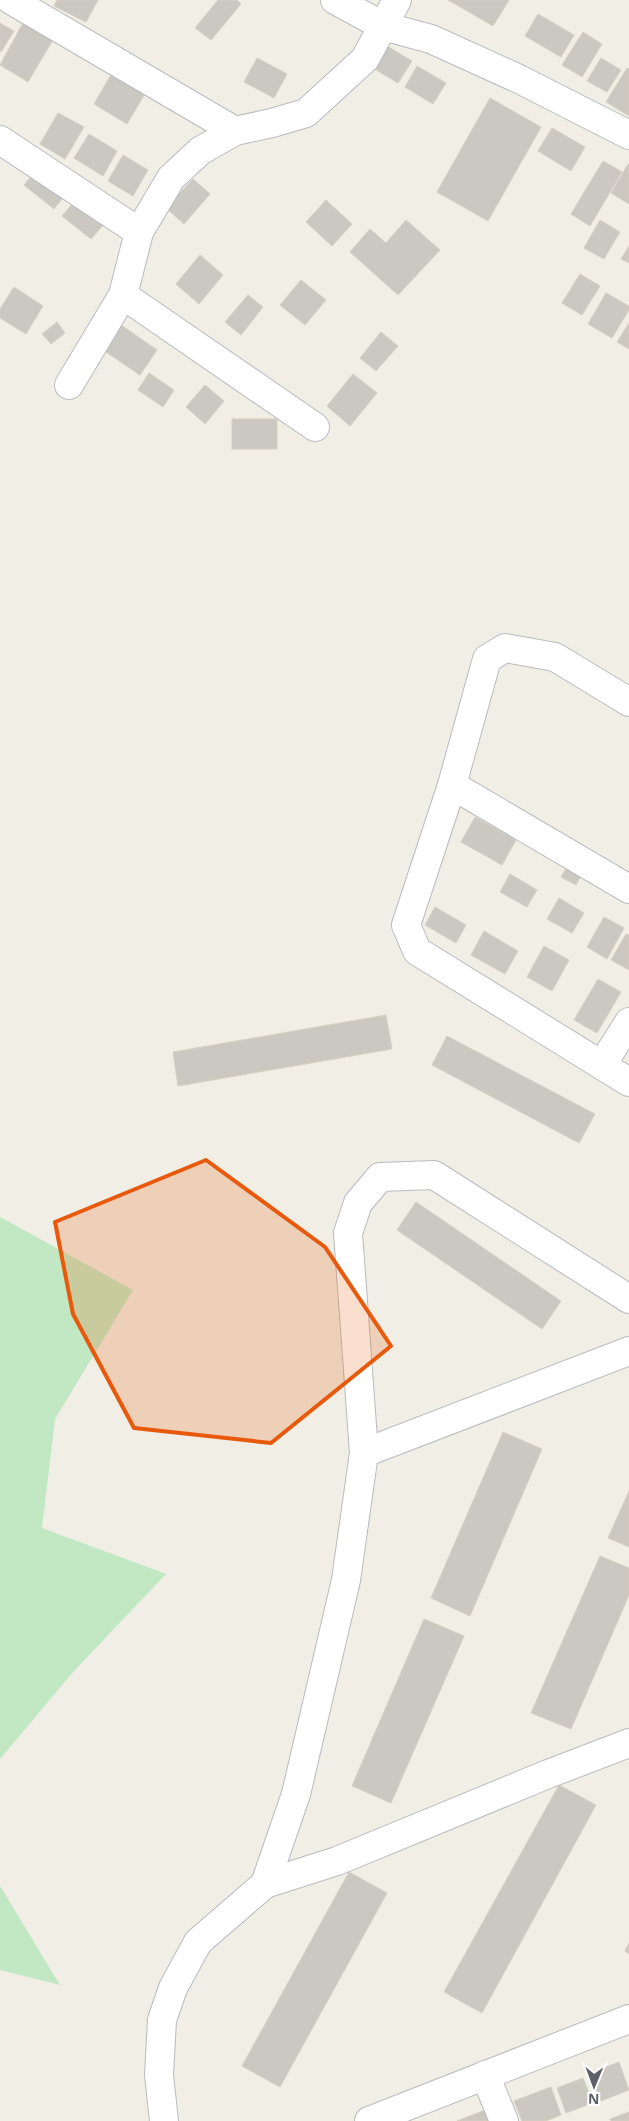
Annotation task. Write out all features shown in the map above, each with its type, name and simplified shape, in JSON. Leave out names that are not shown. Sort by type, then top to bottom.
[{"type":"street","points":[[11,0],[235,131]]},
{"type":"street","points":[[335,0],[383,26],[431,39],[519,79],[629,135]]},
{"type":"street","points":[[69,385],[122,295],[139,232],[171,178],[200,151],[235,131],[272,124],[306,113],[364,59],[397,0]]},
{"type":"street","points":[[0,140],[139,232]]},
{"type":"street","points":[[122,295],[315,427]]},
{"type":"street","points":[[629,702],[555,657],[505,648],[486,659],[452,785],[406,925],[416,951],[629,1082]]},
{"type":"street","points":[[452,785],[629,889]]},
{"type":"street","points":[[602,1066],[629,1022]]},
{"type":"street","points":[[265,1884],[296,1794],[346,1580],[364,1453],[348,1232],[358,1203],[380,1176],[434,1175],[629,1299]]},
{"type":"street","points":[[364,1453],[629,1351]]},
{"type":"street","points":[[164,2121],[159,2075],[162,2020],[173,1988],[198,1942],[265,1884],[337,1861],[548,1774],[629,1744]]},
{"type":"street","points":[[368,2121],[629,2019]]},
{"type":"street","points":[[485,2075],[504,2121]]},
{"type":"highlighted area","points":[[206,1160],[325,1247],[391,1346],[271,1443],[134,1428],[73,1314],[55,1222]]},
{"type":"green space","points":[[0,1217],[133,1290],[55,1419],[42,1528],[166,1574],[74,1671],[0,1759]]},
{"type":"green space","points":[[0,1886],[60,1985],[0,1970]]},
{"type":"building","points":[[57,0],[98,0],[86,22],[54,6]]},
{"type":"building","points":[[218,0],[237,0],[241,4],[211,40],[195,28]]},
{"type":"building","points":[[448,0],[509,0],[493,26]]},
{"type":"building","points":[[538,14],[574,35],[561,57],[525,36]]},
{"type":"building","points":[[24,21],[54,38],[28,82],[0,65]]},
{"type":"building","points":[[0,23],[14,31],[1,52],[0,51]]},
{"type":"building","points":[[583,32],[602,44],[582,77],[562,65]]},
{"type":"building","points":[[387,46],[412,61],[398,83],[373,68]]},
{"type":"building","points":[[257,58],[287,74],[274,98],[244,82]]},
{"type":"building","points":[[601,58],[621,70],[607,92],[587,81]]},
{"type":"building","points":[[417,66],[446,83],[433,104],[405,87]]},
{"type":"building","points":[[627,68],[629,69],[629,116],[606,102]]},
{"type":"building","points":[[112,73],[146,92],[127,124],[94,104]]},
{"type":"building","points":[[490,98],[541,127],[488,221],[437,192]]},
{"type":"building","points":[[58,113],[84,127],[65,159],[40,144]]},
{"type":"building","points":[[552,128],[585,147],[571,171],[538,151]]},
{"type":"building","points":[[89,134],[117,151],[103,176],[74,158]]},
{"type":"building","points":[[123,155],[148,170],[133,196],[108,181]]},
{"type":"building","points":[[603,161],[622,172],[590,226],[571,214]]},
{"type":"building","points":[[629,165],[629,204],[611,193]]},
{"type":"building","points":[[36,170],[66,194],[54,209],[24,185]]},
{"type":"building","points":[[193,179],[210,194],[184,224],[166,208]]},
{"type":"building","points":[[76,200],[104,224],[91,239],[62,216]]},
{"type":"building","points":[[326,200],[352,224],[332,246],[306,222]]},
{"type":"building","points":[[406,220],[440,250],[398,295],[350,252],[370,229],[386,243]]},
{"type":"building","points":[[600,220],[620,232],[604,259],[584,248]]},
{"type":"building","points":[[629,246],[629,263],[621,259]]},
{"type":"building","points":[[200,255],[223,275],[199,304],[176,284]]},
{"type":"building","points":[[580,274],[600,286],[582,315],[562,303]]},
{"type":"building","points":[[301,280],[326,300],[305,325],[280,305]]},
{"type":"building","points":[[14,287],[43,306],[26,334],[0,318],[0,309]]},
{"type":"building","points":[[606,293],[629,306],[629,310],[612,338],[588,324]]},
{"type":"building","points":[[248,295],[263,307],[241,335],[225,322]]},
{"type":"building","points":[[57,322],[65,333],[51,344],[42,334]]},
{"type":"building","points":[[629,323],[629,349],[617,342]]},
{"type":"building","points":[[121,325],[157,350],[140,375],[103,350]]},
{"type":"building","points":[[381,332],[398,346],[376,371],[360,358]]},
{"type":"building","points":[[149,373],[174,390],[163,407],[138,390]]},
{"type":"building","points":[[353,374],[377,393],[350,426],[327,406]]},
{"type":"building","points":[[205,385],[224,401],[205,424],[186,407]]},
{"type":"building","points":[[232,419],[277,419],[277,449],[232,449]]},
{"type":"building","points":[[475,817],[516,840],[502,865],[461,842]]},
{"type":"building","points":[[569,864],[583,872],[576,885],[561,877]]},
{"type":"building","points":[[510,874],[537,890],[527,907],[500,892]]},
{"type":"building","points":[[559,898],[584,913],[572,933],[547,919]]},
{"type":"building","points":[[435,907],[466,925],[456,943],[425,925]]},
{"type":"building","points":[[604,917],[624,928],[607,959],[587,947]]},
{"type":"building","points":[[484,931],[518,951],[505,974],[471,955]]},
{"type":"building","points":[[626,934],[629,935],[629,970],[611,960]]},
{"type":"building","points":[[544,946],[569,960],[552,991],[527,977]]},
{"type":"building","points":[[598,979],[621,992],[597,1033],[574,1020]]},
{"type":"building","points":[[386,1015],[392,1049],[178,1086],[173,1052]]},
{"type":"building","points":[[447,1036],[595,1114],[579,1143],[432,1065]]},
{"type":"building","points":[[416,1202],[561,1301],[542,1329],[397,1230]]},
{"type":"building","points":[[503,1432],[542,1449],[470,1616],[431,1598]]},
{"type":"building","points":[[629,1491],[629,1547],[608,1538]]},
{"type":"building","points":[[600,1556],[629,1568],[629,1595],[571,1729],[531,1713]]},
{"type":"building","points":[[424,1619],[464,1636],[391,1803],[352,1786]]},
{"type":"building","points":[[559,1785],[596,1805],[482,2013],[444,1992]]},
{"type":"building","points":[[349,1872],[387,1893],[280,2087],[242,2066]]},
{"type":"building","points":[[629,1943],[629,1954],[625,1951]]},
{"type":"building","points":[[619,2062],[629,2090],[601,2101],[590,2073]]},
{"type":"building","points":[[583,2078],[593,2103],[566,2113],[557,2088]]},
{"type":"building","points":[[551,2087],[561,2115],[546,2121],[522,2121],[514,2101]]},
{"type":"building","points":[[488,2109],[492,2121],[457,2121]]},
{"type":"building","points":[[629,2112],[629,2121],[611,2121],[610,2119]]}]
